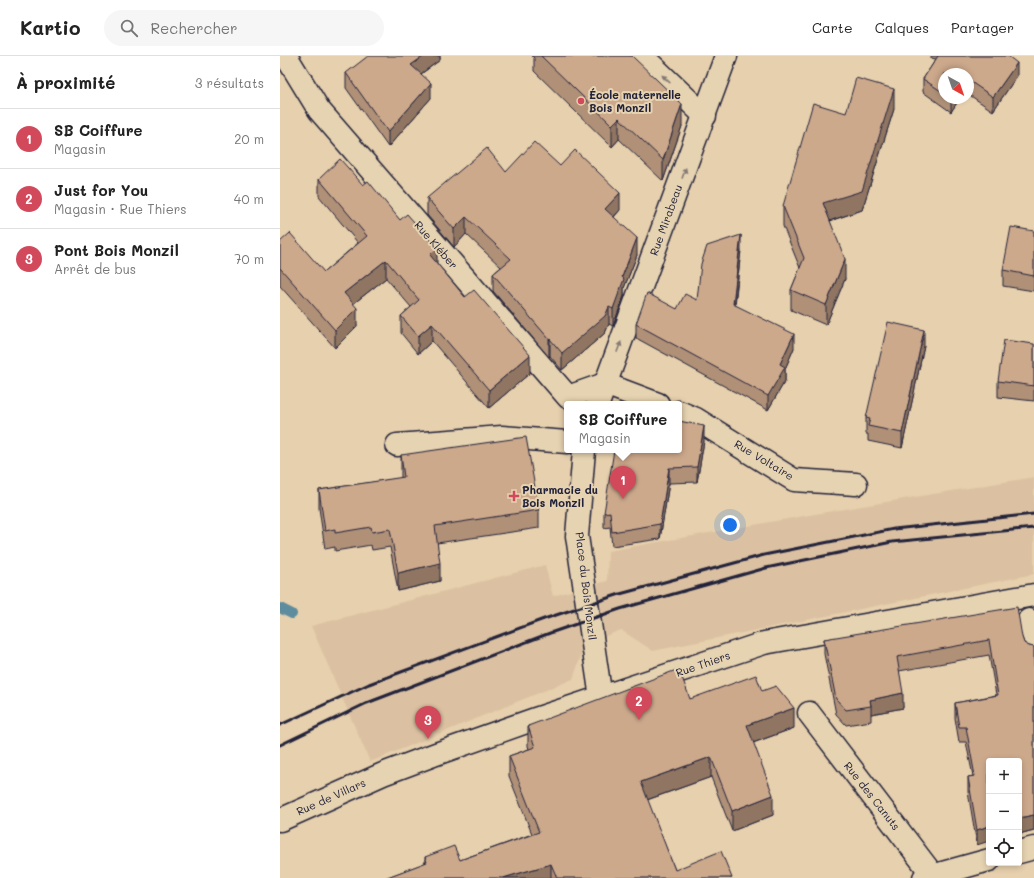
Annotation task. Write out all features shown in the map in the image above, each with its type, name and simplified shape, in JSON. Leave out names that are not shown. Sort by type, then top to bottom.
[{"type":"street","name":"Rue Kléber","points":[[286,56],[319,110],[568,397],[605,384]]},
{"type":"street","points":[[642,56],[705,116]]},
{"type":"street","name":"Rue Mirabeau","points":[[605,384],[726,56]]},
{"type":"street","points":[[599,401],[605,384],[650,401]]},
{"type":"street","name":"Rue Voltaire","points":[[682,413],[696,419],[794,480],[856,484]]},
{"type":"street","points":[[397,445],[502,437],[564,442]]},
{"type":"street","name":"Place du Bois Monzil","points":[[584,453],[577,536],[601,698]]},
{"type":"street","name":"Rue Thiers","points":[[383,774],[535,720],[764,643],[1034,595]]},
{"type":"street","points":[[1029,620],[1034,650]]},
{"type":"street","name":"Rue des Canuts","points":[[808,713],[931,877]]},
{"type":"street","name":"Rue de Villars","points":[[280,820],[383,774]]},
{"type":"street","points":[[1022,851],[1034,848]]},
{"type":"street","points":[[931,877],[986,861]]},
{"type":"shaded area","points":[[1034,477],[1034,574],[653,651],[621,630],[585,644],[573,679],[370,762],[311,626],[545,565],[553,596],[607,581],[608,551]]},
{"type":"building","points":[[368,56],[424,56],[411,65],[431,83],[388,132],[346,73]]},
{"type":"building","points":[[541,56],[632,56],[682,104],[663,160],[619,118],[612,125]]},
{"type":"building","points":[[938,56],[1008,56],[1017,63],[993,97],[974,84],[974,68],[938,68],[938,89],[923,79]]},
{"type":"building","points":[[856,78],[894,89],[862,191],[823,203],[845,259],[826,305],[791,290],[804,258],[783,206],[813,103],[846,113]]},
{"type":"building","points":[[534,142],[560,166],[575,150],[620,193],[605,209],[637,238],[622,277],[624,279],[613,309],[609,307],[605,316],[562,353],[493,274],[511,259],[466,217],[454,229],[427,198],[487,148],[506,172]]},
{"type":"building","points":[[340,159],[363,185],[368,181],[400,220],[407,214],[437,248],[430,255],[465,297],[474,290],[530,355],[489,390],[432,324],[418,336],[401,316],[419,300],[386,260],[344,293],[357,308],[335,330],[280,268],[280,242],[290,233],[324,272],[367,236],[319,179]]},
{"type":"building","points":[[1011,227],[1034,231],[1034,276],[1003,270]]},
{"type":"building","points":[[741,235],[733,304],[794,334],[780,364],[785,367],[768,396],[636,324],[647,293],[677,309],[685,294],[697,300],[701,264],[707,246]]},
{"type":"building","points":[[888,322],[924,330],[902,433],[868,426],[870,419],[866,418]]},
{"type":"building","points":[[1004,340],[1034,344],[1034,386],[998,381]]},
{"type":"building","points":[[682,422],[704,426],[697,467],[669,468],[660,524],[612,532],[610,512],[604,513],[614,453],[682,453]]},
{"type":"building","points":[[526,437],[539,510],[435,526],[440,563],[398,573],[390,529],[372,532],[371,527],[335,533],[335,529],[325,531],[319,490],[404,477],[401,455]]},
{"type":"building","points":[[1017,607],[1024,643],[1034,647],[1034,815],[1022,817],[1022,758],[986,758],[986,827],[977,830],[968,777],[975,776],[966,727],[959,727],[955,703],[998,695],[989,640],[897,657],[903,693],[870,700],[871,706],[846,710],[836,699],[824,639]]},
{"type":"building","points":[[679,669],[690,699],[756,675],[762,691],[776,686],[794,708],[747,725],[773,795],[732,811],[711,757],[641,782],[675,870],[721,851],[732,878],[557,878],[551,864],[503,878],[385,878],[427,862],[425,857],[454,846],[460,860],[539,832],[509,756],[535,747],[528,726]]},
{"type":"waterway","points":[[280,608],[292,614]]},
{"type":"railway","points":[[280,725],[369,684],[544,619],[620,594],[764,555],[894,529],[1034,514]]},
{"type":"railway","points":[[280,745],[367,703],[550,633],[620,609],[766,568],[892,542],[1034,528]]},
{"type":"place","name":"École maternelle Bois Monzil","points":[[581,101]]},
{"type":"place","name":"Pharmacie du Bois Monzil","points":[[514,496]]},
{"type":"place","name":"SB Coiffure","points":[[623,499]]},
{"type":"place","name":"Just for You","points":[[639,720]]},
{"type":"place","name":"Pont Bois Monzil","points":[[428,739]]}]
